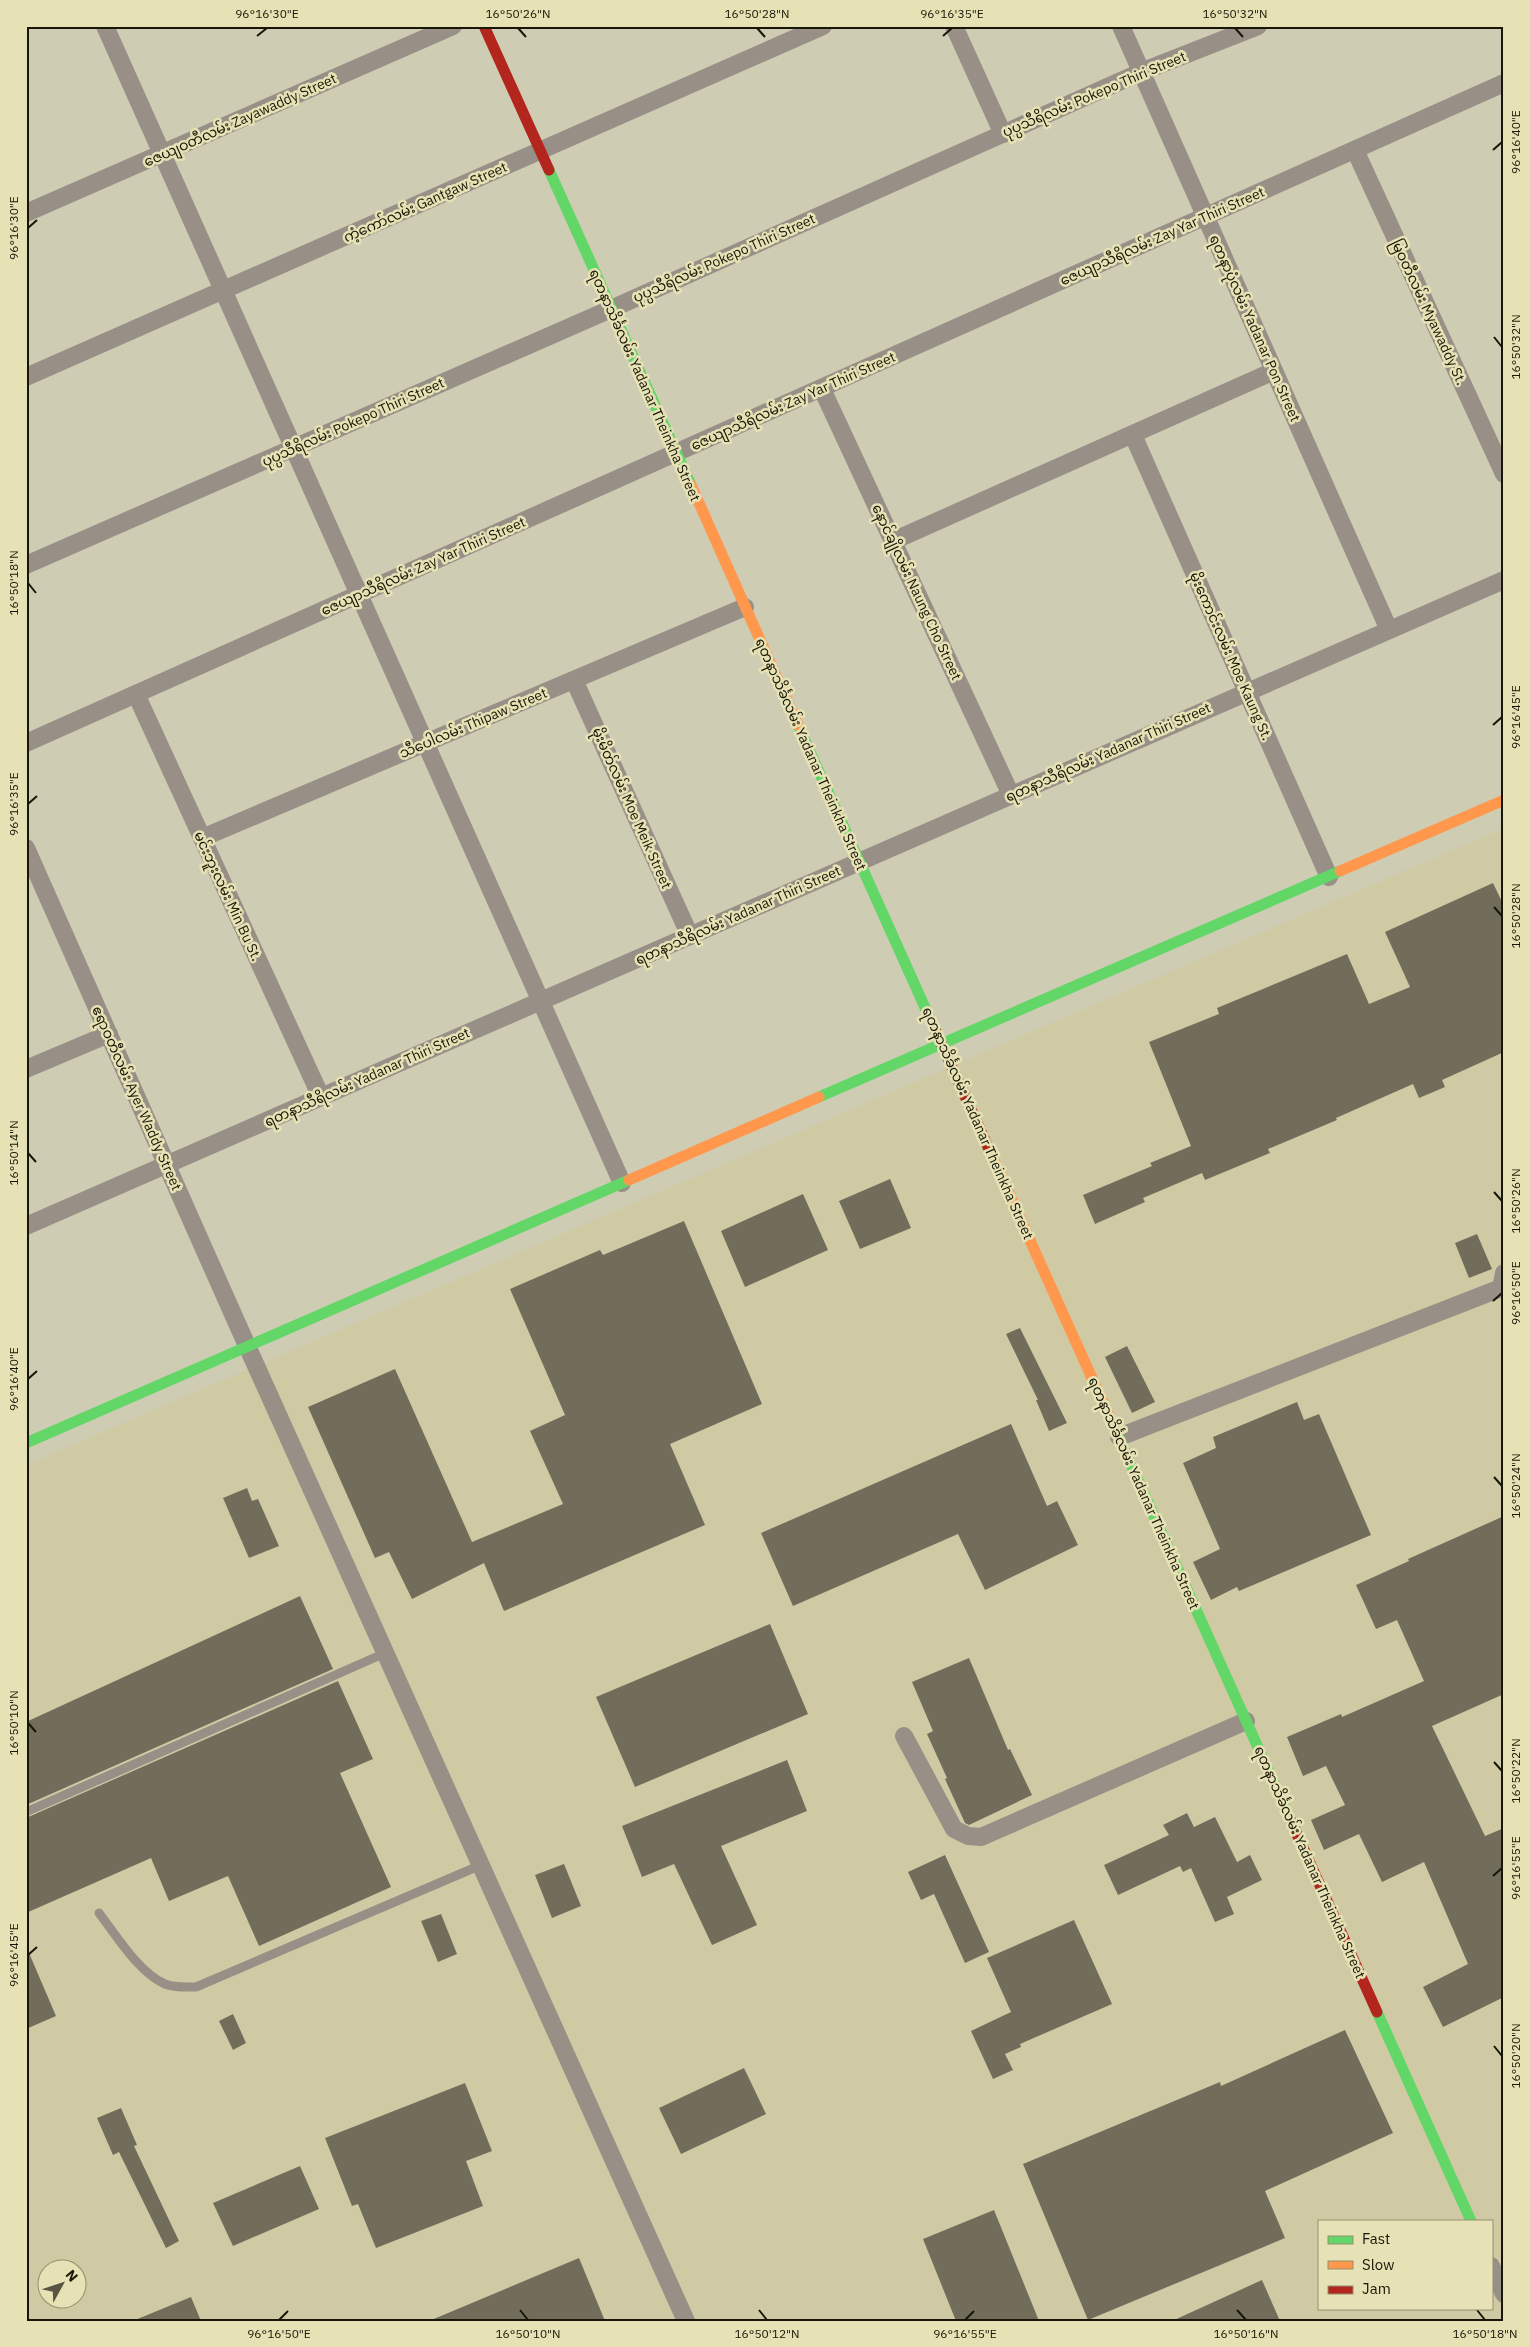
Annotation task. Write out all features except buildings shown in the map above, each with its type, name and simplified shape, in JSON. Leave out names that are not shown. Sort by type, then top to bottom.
[{"type":"street","points":[[105,26],[622,1183]]},
{"type":"street","name":"ဇေယျဝတီလမ်း Zayawaddy Street","points":[[26,213],[453,26]]},
{"type":"street","name":"ရတနာသိင်္ခလမ်း Yadanar Theinkha Street","points":[[484,26],[1471,2220]]},
{"type":"street","name":"ကံ့ကော်လမ်း Gantgaw Street","points":[[26,377],[823,26]]},
{"type":"street","points":[[954,26],[1003,134]]},
{"type":"street","name":"ရတနာပုံလမ်း Yadanar Pon Street","points":[[1121,26],[1389,630]]},
{"type":"street","name":"ပုပ္ပသီရိလမ်း Pokepo Thiri Street","points":[[26,565],[611,309],[1141,72],[1258,26]]},
{"type":"street","name":"ဇေယျာသီရိလမ်း Zay Yar Thiri Street","points":[[26,743],[1504,83]]},
{"type":"street","name":"မြဝတီလမ်း Myawaddy St.","points":[[1355,150],[1504,474]]},
{"type":"street","points":[[893,542],[1274,371]]},
{"type":"street","name":"နောင်ချိုလမ်း Naung Cho Street","points":[[822,389],[1011,795]]},
{"type":"street","name":"မိုးကောင်းလမ်း Moe Kaung St.","points":[[1133,435],[1329,877]]},
{"type":"street","name":"ရတနာသီရိလမ်း Yadanar Thiri Street","points":[[26,1226],[1504,580]]},
{"type":"street","name":"သီပေါလမ်း Thipaw Street","points":[[202,838],[745,607]]},
{"type":"street","name":"မိုးမိတ်လမ်း Moe Meik Street","points":[[574,680],[690,936]]},
{"type":"street","name":"မင်းဘူးလမ်း Min Bu St.","points":[[136,694],[321,1098]]},
{"type":"street","points":[[26,1443],[248,1348],[941,1043],[1504,800]]},
{"type":"street","name":"ဧရာဝတီလမ်း Ayer Waddy Street","points":[[26,848],[166,1165],[686,2321]]},
{"type":"street","points":[[26,1069],[109,1034]]},
{"type":"street","points":[[1118,1437],[1501,1288],[1504,1273]]},
{"type":"street","points":[[904,1736],[954,1829],[973,1838],[981,1837],[1246,1722]]},
{"type":"street","points":[[1492,2268],[1504,2294]]},
{"type":"lane","points":[[26,1812],[385,1653]]},
{"type":"lane","points":[[99,1913],[146,1972],[165,1984],[178,1987],[196,1987],[481,1865]]},
{"type":"shaded area","points":[[1504,828],[1504,2321],[26,2321],[26,1465]]},
{"type":"traffic: fast","points":[[549,170],[691,485]]},
{"type":"traffic: fast","points":[[798,725],[936,1032]]},
{"type":"traffic: fast","points":[[819,1097],[1340,871]]},
{"type":"traffic: fast","points":[[26,1443],[629,1180]]},
{"type":"traffic: fast","points":[[1110,1418],[1291,1821]]},
{"type":"traffic: fast","points":[[1377,2012],[1471,2220]]},
{"type":"traffic: slow","points":[[691,485],[798,725]]},
{"type":"traffic: slow","points":[[1340,871],[1504,800]]},
{"type":"traffic: slow","points":[[629,1180],[819,1097]]},
{"type":"traffic: slow","points":[[992,1156],[1110,1418]]},
{"type":"traffic: jam","points":[[484,26],[549,170]]},
{"type":"traffic: jam","points":[[936,1032],[992,1156]]},
{"type":"traffic: jam","points":[[1291,1821],[1377,2012]]}]
